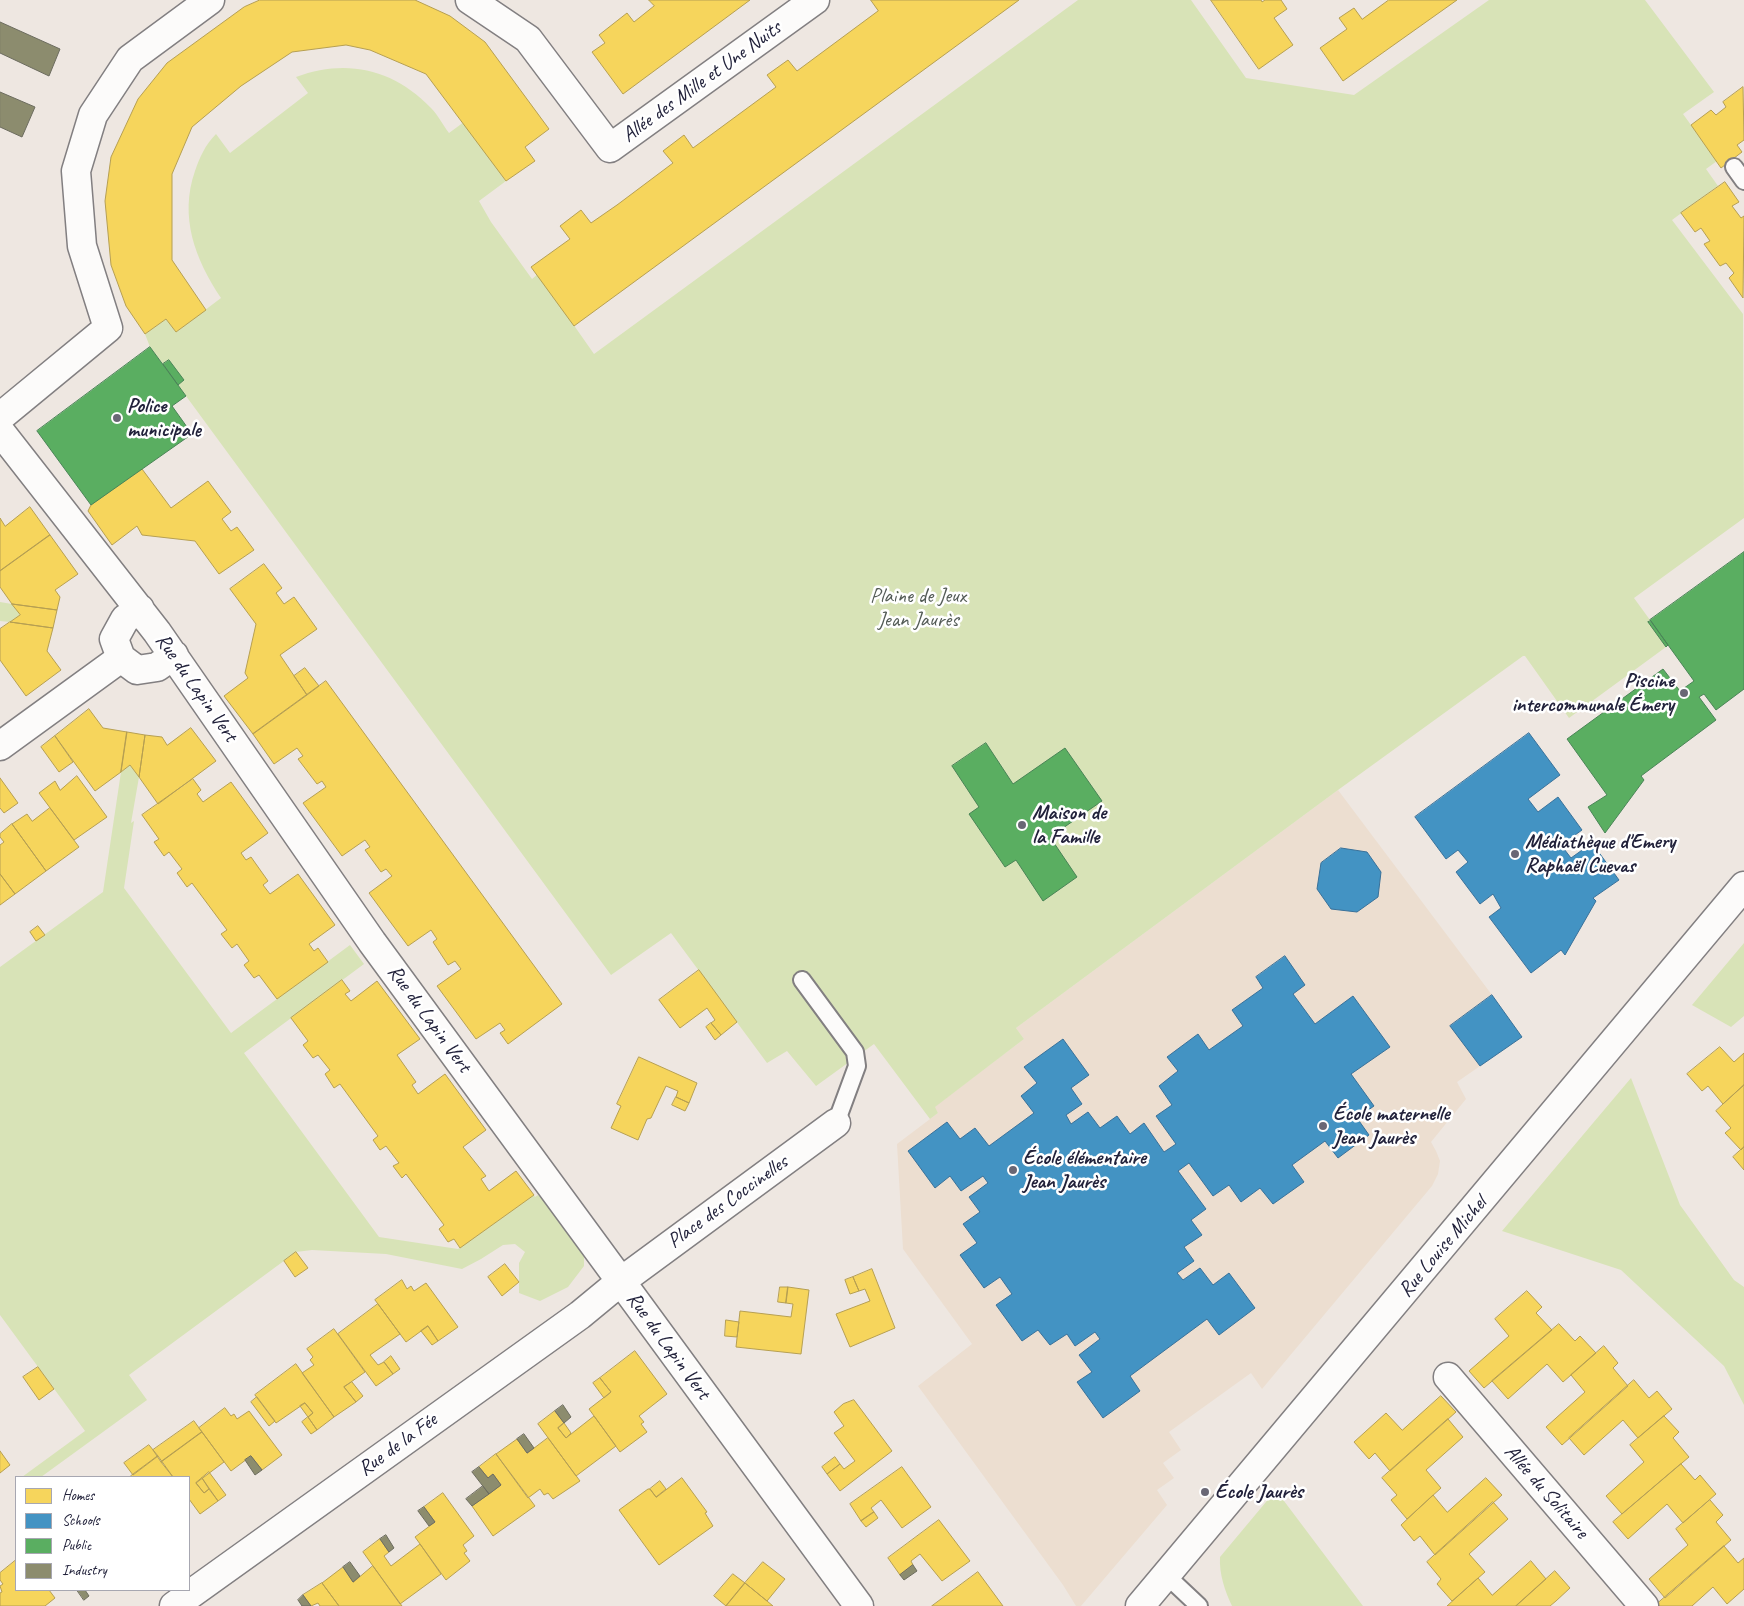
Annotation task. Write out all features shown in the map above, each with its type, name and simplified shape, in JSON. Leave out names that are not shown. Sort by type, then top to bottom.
[{"type":"street","points":[[0,417],[108,328],[82,246],[76,171],[93,115],[130,59],[210,0]]},
{"type":"street","name":"Allée des Mille et Une Nuits","points":[[470,0],[528,39],[610,148],[815,0]]},
{"type":"street","name":"Rue du Lapin Vert","points":[[0,431],[174,655],[372,942],[859,1606]]},
{"type":"street","points":[[140,609],[125,619],[114,639],[121,658],[138,670],[157,667],[174,655]]},
{"type":"street","points":[[0,746],[121,658]]},
{"type":"street","name":"Rue Louise Michel","points":[[1140,1606],[1744,886]]},
{"type":"street","name":"Place des Coccinelles","points":[[620,1282],[836,1123]]},
{"type":"street","name":"Rue de la Fée","points":[[174,1606],[580,1315],[620,1282]]},
{"type":"street","name":"Allée du Solitaire","points":[[1448,1377],[1644,1606]]},
{"type":"lane","points":[[1734,168],[1744,181]]},
{"type":"lane","points":[[802,980],[855,1052],[857,1066],[836,1123]]},
{"type":"lane","points":[[1166,1575],[1199,1606]]},
{"type":"shaded area","points":[[1338,790],[1522,1037],[1457,1082],[1466,1099],[1431,1142],[1440,1161],[1438,1174],[1432,1186],[1262,1389],[1251,1373],[1169,1432],[1181,1450],[1163,1463],[1174,1478],[1157,1490],[1167,1505],[1081,1606],[1076,1606],[1063,1585],[918,1386],[972,1344],[903,1249],[897,1144],[938,1113],[934,1107],[1024,1039],[1016,1028]]},
{"type":"green space","name":"Plaine de Jeux Jean Jaurès","points":[[1078,0],[1191,0],[1246,78],[1354,95],[1489,0],[1645,0],[1714,92],[1683,114],[1717,161],[1706,169],[1718,186],[1672,220],[1743,314],[1744,518],[1634,598],[1666,647],[1569,718],[1525,656],[1523,656],[1016,1028],[1024,1039],[935,1107],[938,1113],[930,1119],[874,1044],[816,1086],[787,1051],[767,1063],[671,933],[611,975],[178,385],[183,380],[169,360],[163,364],[150,347],[145,334],[166,319],[176,332],[221,298],[204,268],[192,237],[189,205],[190,188],[195,171],[203,151],[216,134],[230,153],[308,93],[296,77],[333,68],[351,68],[368,71],[385,76],[417,95],[434,111],[449,133],[464,122],[506,181],[479,201],[491,222],[532,279],[538,274],[594,354]]},
{"type":"green space","points":[[0,602],[12,604],[20,615],[10,622],[0,621]]},
{"type":"green space","points":[[130,765],[139,777],[131,823],[134,821],[124,888],[231,1033],[350,945],[364,964],[244,1053],[379,1237],[458,1249],[534,1195],[535,1197],[538,1195],[545,1201],[584,1253],[584,1266],[568,1287],[540,1301],[519,1293],[519,1263],[525,1252],[515,1244],[503,1245],[462,1269],[386,1254],[312,1250],[296,1252],[129,1375],[147,1400],[42,1476],[23,1476],[85,1431],[0,1315],[0,967],[103,892],[121,772]]},
{"type":"green space","points":[[1744,943],[1744,1016],[1731,1027],[1692,1005]]},
{"type":"green space","points":[[1631,1078],[1680,1205],[1734,1280],[1744,1287],[1744,1405],[1724,1366],[1621,1270],[1502,1231]]},
{"type":"green space","points":[[1276,1490],[1363,1606],[1232,1606],[1220,1570],[1220,1557]]},
{"type":"building: Homes","points":[[260,0],[415,0],[450,16],[485,42],[549,129],[525,147],[535,161],[506,181],[426,74],[370,50],[346,45],[292,52],[241,86],[192,127],[172,174],[172,260],[206,310],[176,332],[166,319],[145,334],[126,306],[111,265],[105,201],[111,157],[138,99],[167,63],[244,7]]},
{"type":"building: Homes","points":[[649,0],[750,0],[623,94],[592,52],[605,43],[599,35],[627,13],[634,22],[654,6]]},
{"type":"building: Homes","points":[[871,0],[1019,0],[574,326],[531,267],[570,239],[560,226],[581,210],[591,223],[617,205],[673,163],[663,151],[684,135],[693,148],[776,87],[767,75],[788,60],[797,71],[878,11]]},
{"type":"building: Homes","points":[[1211,0],[1261,0],[1262,2],[1265,0],[1281,0],[1287,9],[1274,18],[1293,45],[1259,69]]},
{"type":"building: Homes","points":[[1389,0],[1457,0],[1343,81],[1320,48],[1347,29],[1339,18],[1354,8],[1362,19]]},
{"type":"building: Homes","points":[[1743,87],[1744,140],[1737,145],[1742,152],[1721,168],[1691,125],[1711,110],[1716,115],[1726,107],[1723,102]]},
{"type":"building: Homes","points":[[1725,182],[1739,202],[1732,206],[1741,218],[1744,216],[1743,298],[1729,278],[1734,273],[1726,263],[1720,266],[1704,244],[1710,241],[1701,228],[1695,232],[1681,213]]},
{"type":"building: Homes","points":[[142,469],[171,508],[208,481],[231,512],[222,519],[231,531],[237,527],[254,550],[219,574],[195,541],[142,535],[137,526],[112,545],[88,511],[91,505]]},
{"type":"building: Homes","points":[[30,507],[50,535],[0,571],[0,518],[5,526]]},
{"type":"building: Homes","points":[[50,535],[78,574],[55,590],[60,597],[57,610],[12,604],[0,587],[0,571]]},
{"type":"building: Homes","points":[[264,564],[282,588],[276,593],[284,604],[294,597],[317,629],[280,655],[307,695],[253,734],[224,696],[248,678],[245,673],[256,624],[230,589]]},
{"type":"building: Homes","points":[[12,604],[57,610],[53,628],[10,622],[20,615]]},
{"type":"building: Homes","points":[[10,622],[53,628],[47,651],[61,670],[26,696],[0,660],[0,629]]},
{"type":"building: Homes","points":[[305,668],[319,686],[307,695],[294,676]]},
{"type":"building: Homes","points":[[326,681],[562,1004],[508,1044],[500,1033],[505,1030],[500,1023],[476,1039],[437,986],[461,969],[455,961],[448,965],[433,942],[437,939],[431,930],[408,946],[369,893],[392,876],[386,869],[381,872],[365,850],[370,847],[365,840],[342,856],[303,803],[326,787],[322,781],[317,784],[298,759],[303,756],[297,748],[274,764],[253,734]]},
{"type":"building: Homes","points":[[89,709],[103,728],[127,732],[121,772],[95,791],[55,736]]},
{"type":"building: Homes","points":[[191,728],[216,761],[158,804],[139,777],[145,735],[162,737],[167,745]]},
{"type":"building: Homes","points":[[127,732],[145,735],[139,777],[130,765],[121,772]]},
{"type":"building: Homes","points":[[55,736],[73,762],[59,772],[41,747]]},
{"type":"building: Homes","points":[[77,776],[107,817],[74,840],[39,793],[55,781],[60,790]]},
{"type":"building: Homes","points":[[0,778],[18,803],[4,813],[0,808]]},
{"type":"building: Homes","points":[[193,779],[201,790],[197,794],[203,802],[231,782],[268,833],[241,853],[246,860],[251,857],[268,881],[263,885],[270,894],[298,874],[335,925],[309,944],[314,951],[318,948],[328,962],[277,999],[259,975],[254,978],[244,965],[249,961],[237,944],[232,948],[221,934],[227,930],[192,883],[187,887],[177,873],[182,869],[169,852],[164,856],[154,842],[159,839],[142,815]]},
{"type":"building: Homes","points":[[50,808],[79,847],[46,871],[12,824],[27,814],[32,821]]},
{"type":"building: Homes","points":[[12,824],[46,871],[15,894],[0,874],[0,845],[4,842],[0,834]]},
{"type":"building: Homes","points":[[0,874],[15,894],[0,905]]},
{"type":"building: Homes","points":[[38,926],[45,935],[36,941],[30,932]]},
{"type":"building: Homes","points":[[699,970],[737,1022],[721,1035],[711,1023],[715,1020],[707,1008],[680,1028],[659,1000]]},
{"type":"building: Homes","points":[[342,980],[350,991],[345,994],[351,1001],[377,981],[420,1039],[397,1055],[416,1082],[412,1085],[418,1094],[445,1074],[486,1130],[463,1147],[486,1176],[481,1179],[489,1191],[516,1171],[534,1195],[460,1248],[454,1239],[448,1242],[439,1229],[444,1225],[406,1174],[402,1178],[393,1166],[399,1163],[386,1146],[380,1150],[373,1140],[378,1136],[340,1084],[334,1088],[325,1074],[330,1070],[318,1055],[313,1058],[303,1045],[308,1041],[291,1018]]},
{"type":"building: Homes","points":[[711,1023],[721,1035],[715,1040],[706,1027]]},
{"type":"building: Homes","points":[[1720,1047],[1734,1062],[1744,1053],[1744,1085],[1723,1104],[1708,1086],[1702,1091],[1687,1074]]},
{"type":"building: Homes","points":[[639,1057],[697,1083],[689,1103],[676,1097],[678,1091],[666,1086],[651,1118],[647,1119],[638,1140],[611,1128],[621,1106],[617,1104]]},
{"type":"building: Homes","points":[[1744,1085],[1744,1147],[1741,1150],[1725,1133],[1731,1128],[1716,1111]]},
{"type":"building: Homes","points":[[676,1097],[689,1103],[685,1111],[672,1105]]},
{"type":"building: Homes","points":[[1744,1147],[1744,1170],[1733,1157]]},
{"type":"building: Homes","points":[[296,1252],[308,1268],[295,1277],[284,1261]]},
{"type":"building: Homes","points":[[505,1264],[519,1282],[502,1296],[488,1277]]},
{"type":"building: Homes","points":[[872,1269],[895,1328],[850,1347],[836,1314],[870,1301],[865,1289],[859,1291],[853,1277]]},
{"type":"building: Homes","points":[[853,1277],[859,1291],[850,1294],[845,1280]]},
{"type":"building: Homes","points":[[402,1280],[407,1289],[411,1286],[414,1291],[426,1283],[458,1327],[438,1341],[428,1326],[406,1342],[375,1300]]},
{"type":"building: Homes","points":[[780,1287],[788,1287],[786,1303],[778,1302]]},
{"type":"building: Homes","points":[[788,1287],[809,1290],[801,1354],[736,1347],[740,1311],[791,1317],[793,1304],[786,1303]]},
{"type":"building: Homes","points":[[1527,1291],[1542,1307],[1536,1313],[1552,1330],[1484,1388],[1469,1371],[1509,1336],[1495,1319]]},
{"type":"building: Homes","points":[[378,1304],[400,1334],[370,1355],[378,1365],[384,1362],[393,1374],[376,1386],[338,1334]]},
{"type":"building: Homes","points":[[726,1320],[739,1322],[737,1337],[725,1336]]},
{"type":"building: Homes","points":[[1559,1324],[1575,1341],[1580,1336],[1596,1353],[1563,1382],[1547,1364],[1508,1399],[1492,1381]]},
{"type":"building: Homes","points":[[428,1326],[438,1341],[432,1345],[421,1331]]},
{"type":"building: Homes","points":[[334,1329],[365,1372],[344,1387],[356,1402],[334,1417],[302,1373],[314,1365],[310,1360],[313,1357],[307,1349]]},
{"type":"building: Homes","points":[[1604,1346],[1618,1363],[1613,1368],[1628,1386],[1562,1445],[1546,1427],[1585,1392],[1571,1375]]},
{"type":"building: Homes","points":[[635,1351],[667,1394],[639,1416],[644,1422],[641,1424],[647,1432],[620,1452],[589,1409],[611,1392],[600,1378]]},
{"type":"building: Homes","points":[[391,1356],[400,1369],[393,1374],[384,1362]]},
{"type":"building: Homes","points":[[296,1364],[334,1417],[317,1430],[308,1417],[313,1413],[305,1403],[276,1423],[255,1395]]},
{"type":"building: Homes","points":[[38,1367],[54,1389],[39,1400],[23,1377]]},
{"type":"building: Homes","points":[[600,1378],[611,1392],[604,1398],[593,1383]]},
{"type":"building: Homes","points":[[1634,1380],[1649,1398],[1657,1391],[1672,1409],[1638,1438],[1623,1420],[1584,1455],[1569,1438]]},
{"type":"building: Homes","points":[[352,1382],[363,1396],[356,1402],[344,1387]]},
{"type":"building: Homes","points":[[1441,1396],[1456,1412],[1390,1471],[1375,1453],[1369,1459],[1354,1442],[1386,1413],[1402,1430]]},
{"type":"building: Homes","points":[[257,1397],[275,1421],[269,1426],[251,1402]]},
{"type":"building: Homes","points":[[854,1400],[892,1451],[840,1491],[827,1474],[840,1464],[844,1469],[855,1461],[834,1433],[844,1426],[834,1412],[843,1404]]},
{"type":"building: Homes","points":[[305,1403],[313,1413],[308,1417],[300,1406]]},
{"type":"building: Homes","points":[[225,1408],[231,1416],[234,1414],[237,1419],[249,1411],[282,1455],[262,1470],[251,1456],[231,1471],[199,1428]]},
{"type":"building: Homes","points":[[555,1411],[564,1423],[558,1428],[566,1438],[594,1416],[616,1446],[576,1476],[538,1424]]},
{"type":"building: Homes","points":[[1664,1416],[1679,1432],[1673,1438],[1689,1457],[1622,1514],[1606,1496],[1644,1462],[1630,1445]]},
{"type":"building: Homes","points":[[308,1417],[317,1430],[311,1434],[302,1422]]},
{"type":"building: Homes","points":[[1448,1419],[1463,1437],[1426,1470],[1441,1488],[1407,1519],[1391,1500],[1397,1495],[1382,1478]]},
{"type":"building: Homes","points":[[194,1421],[202,1432],[161,1462],[153,1450]]},
{"type":"building: Homes","points":[[564,1423],[571,1433],[566,1438],[558,1428]]},
{"type":"building: Homes","points":[[202,1432],[224,1462],[196,1483],[204,1493],[209,1489],[218,1501],[200,1514],[190,1500],[190,1476],[172,1476],[161,1462]]},
{"type":"building: Homes","points":[[548,1438],[580,1481],[553,1499],[548,1493],[544,1495],[540,1489],[528,1498],[496,1454],[517,1439],[527,1453]]},
{"type":"building: Homes","points":[[149,1445],[158,1456],[133,1475],[124,1463]]},
{"type":"building: Homes","points":[[0,1451],[10,1465],[0,1473]]},
{"type":"building: Homes","points":[[496,1454],[535,1506],[493,1536],[472,1506],[501,1485],[493,1474],[488,1478],[479,1467]]},
{"type":"building: Homes","points":[[158,1456],[172,1476],[131,1476]]},
{"type":"building: Homes","points":[[835,1457],[840,1464],[827,1474],[822,1467]]},
{"type":"building: Homes","points":[[1681,1464],[1695,1480],[1700,1475],[1716,1494],[1683,1523],[1667,1504],[1628,1539],[1613,1522]]},
{"type":"building: Homes","points":[[902,1467],[931,1507],[902,1528],[881,1500],[871,1508],[874,1512],[861,1521],[850,1504]]},
{"type":"building: Homes","points":[[209,1472],[226,1495],[218,1501],[202,1478]]},
{"type":"building: Homes","points":[[202,1478],[209,1489],[204,1493],[196,1483]]},
{"type":"building: Homes","points":[[682,1478],[707,1512],[705,1513],[713,1526],[659,1565],[619,1510],[648,1489],[656,1497]]},
{"type":"building: Homes","points":[[1486,1478],[1502,1495],[1435,1555],[1420,1536],[1414,1541],[1401,1525],[1433,1495],[1447,1512]]},
{"type":"building: Homes","points":[[660,1481],[666,1489],[656,1497],[650,1489]]},
{"type":"building: Homes","points":[[443,1493],[474,1536],[463,1545],[467,1551],[464,1553],[470,1561],[446,1580],[415,1537],[435,1522],[424,1507]]},
{"type":"building: Homes","points":[[1710,1500],[1723,1515],[1716,1522],[1731,1540],[1665,1598],[1649,1579],[1688,1545],[1676,1529]]},
{"type":"building: Homes","points":[[1493,1502],[1508,1519],[1469,1554],[1485,1572],[1452,1601],[1437,1584],[1441,1579],[1427,1562]]},
{"type":"building: Homes","points":[[874,1512],[878,1518],[866,1527],[861,1521]]},
{"type":"building: Homes","points":[[939,1520],[970,1561],[942,1581],[920,1554],[911,1561],[913,1565],[900,1575],[888,1558]]},
{"type":"building: Homes","points":[[380,1539],[389,1552],[384,1556],[391,1566],[420,1544],[441,1574],[400,1604],[363,1552]]},
{"type":"building: Homes","points":[[1724,1546],[1738,1563],[1744,1558],[1744,1589],[1727,1604],[1713,1587],[1692,1606],[1659,1606],[1657,1604]]},
{"type":"building: Homes","points":[[15,1561],[15,1591],[50,1591],[55,1598],[45,1606],[0,1606],[0,1593],[2,1592],[0,1586],[3,1584],[0,1580],[0,1573]]},
{"type":"building: Homes","points":[[1531,1561],[1546,1579],[1516,1606],[1447,1606],[1478,1578],[1492,1595]]},
{"type":"building: Homes","points":[[763,1562],[785,1579],[767,1601],[745,1583]]},
{"type":"building: Homes","points":[[373,1566],[402,1606],[339,1606],[322,1583],[343,1567],[353,1582]]},
{"type":"building: Homes","points":[[1555,1571],[1570,1588],[1556,1601],[1550,1606],[1516,1606]]},
{"type":"building: Homes","points":[[978,1572],[1003,1606],[932,1606]]},
{"type":"building: Homes","points":[[733,1574],[745,1583],[726,1606],[714,1596]]},
{"type":"building: Homes","points":[[322,1583],[339,1606],[320,1606],[318,1603],[311,1606],[303,1595]]},
{"type":"building: Homes","points":[[745,1583],[767,1601],[773,1606],[726,1606]]},
{"type":"building: Schools","name":"Médiathèque d'Emery Raphaël Cuevas","points":[[1529,733],[1560,775],[1528,799],[1538,812],[1558,797],[1582,830],[1561,845],[1571,858],[1592,843],[1619,880],[1593,898],[1596,901],[1565,955],[1561,950],[1531,973],[1489,917],[1501,908],[1493,894],[1480,904],[1456,872],[1468,862],[1458,850],[1446,859],[1415,817]]},
{"type":"building: Schools","points":[[1341,848],[1367,852],[1381,872],[1378,897],[1357,912],[1331,909],[1317,889],[1321,863]]},
{"type":"building: Schools","points":[[1285,956],[1305,985],[1293,994],[1315,1024],[1353,996],[1390,1047],[1351,1074],[1374,1106],[1357,1118],[1369,1135],[1338,1158],[1325,1141],[1292,1165],[1304,1182],[1273,1204],[1260,1188],[1241,1202],[1229,1185],[1213,1196],[1189,1163],[1178,1171],[1206,1209],[1191,1220],[1202,1235],[1184,1247],[1194,1261],[1177,1273],[1183,1280],[1200,1268],[1213,1285],[1229,1273],[1255,1308],[1219,1335],[1207,1319],[1130,1376],[1140,1391],[1103,1418],[1077,1382],[1092,1372],[1079,1355],[1100,1339],[1095,1332],[1075,1346],[1067,1334],[1050,1345],[1038,1330],[1022,1341],[996,1305],[1012,1294],[1000,1277],[984,1288],[960,1255],[977,1243],[963,1224],[980,1212],[969,1197],[988,1183],[983,1176],[961,1191],[950,1176],[935,1188],[908,1151],[947,1122],[960,1139],[975,1128],[989,1146],[1034,1113],[1021,1096],[1037,1083],[1024,1067],[1063,1039],[1089,1075],[1071,1088],[1082,1104],[1066,1115],[1071,1124],[1088,1112],[1100,1128],[1117,1116],[1130,1134],[1144,1123],[1164,1152],[1176,1144],[1156,1116],[1172,1105],[1159,1086],[1178,1071],[1167,1057],[1198,1034],[1209,1050],[1243,1026],[1232,1010],[1263,988],[1256,977]]},
{"type":"building: Schools","points":[[1492,995],[1522,1037],[1480,1066],[1450,1026]]},
{"type":"building: Public","name":"Police municipale","points":[[150,347],[186,396],[172,406],[192,434],[91,505],[37,431]]},
{"type":"building: Public","points":[[169,360],[184,380],[178,385],[163,364]]},
{"type":"building: Public","name":"Piscine intercommunale Émery","points":[[1744,552],[1744,689],[1716,710],[1704,694],[1699,697],[1716,720],[1641,776],[1644,780],[1605,833],[1588,807],[1607,795],[1567,739],[1663,669],[1680,691],[1694,681],[1650,620]]},
{"type":"building: Public","points":[[1651,621],[1668,645],[1666,647],[1648,622]]},
{"type":"building: Public","name":"Maison de la Famille","points":[[986,743],[1013,784],[1065,748],[1102,801],[1050,837],[1077,877],[1043,901],[1016,860],[1005,867],[969,814],[979,807],[952,766]]},
{"type":"building: Industry","points":[[0,22],[60,49],[49,76],[0,53]]},
{"type":"building: Industry","points":[[0,92],[35,107],[22,137],[0,127]]},
{"type":"building: Industry","points":[[563,1405],[571,1417],[564,1423],[555,1411]]},
{"type":"building: Industry","points":[[524,1434],[534,1448],[527,1453],[517,1439]]},
{"type":"building: Industry","points":[[251,1456],[262,1470],[255,1475],[245,1460]]},
{"type":"building: Industry","points":[[479,1467],[488,1478],[493,1474],[501,1485],[489,1494],[472,1472]]},
{"type":"building: Industry","points":[[483,1486],[489,1494],[472,1506],[466,1499]]},
{"type":"building: Industry","points":[[424,1507],[435,1522],[429,1526],[418,1511]]},
{"type":"building: Industry","points":[[386,1535],[394,1548],[389,1552],[380,1539]]},
{"type":"building: Industry","points":[[350,1562],[360,1576],[353,1582],[343,1567]]},
{"type":"building: Industry","points":[[913,1565],[917,1571],[904,1580],[900,1575]]},
{"type":"building: Industry","points":[[78,1591],[86,1591],[89,1596],[84,1600]]},
{"type":"building: Industry","points":[[303,1595],[311,1606],[302,1606],[298,1600]]},
{"type":"place","name":"Police municipale","points":[[117,418]]},
{"type":"place","name":"Piscine intercommunale Émery","points":[[1684,693]]},
{"type":"place","name":"Maison de la Famille","points":[[1022,825]]},
{"type":"place","name":"Médiathèque d'Emery Raphaël Cuevas","points":[[1515,854]]},
{"type":"place","name":"École maternelle Jean Jaurès","points":[[1323,1126]]},
{"type":"place","name":"École élémentaire Jean Jaurès","points":[[1013,1170]]},
{"type":"place","name":"École Jaurès","points":[[1205,1492]]}]
